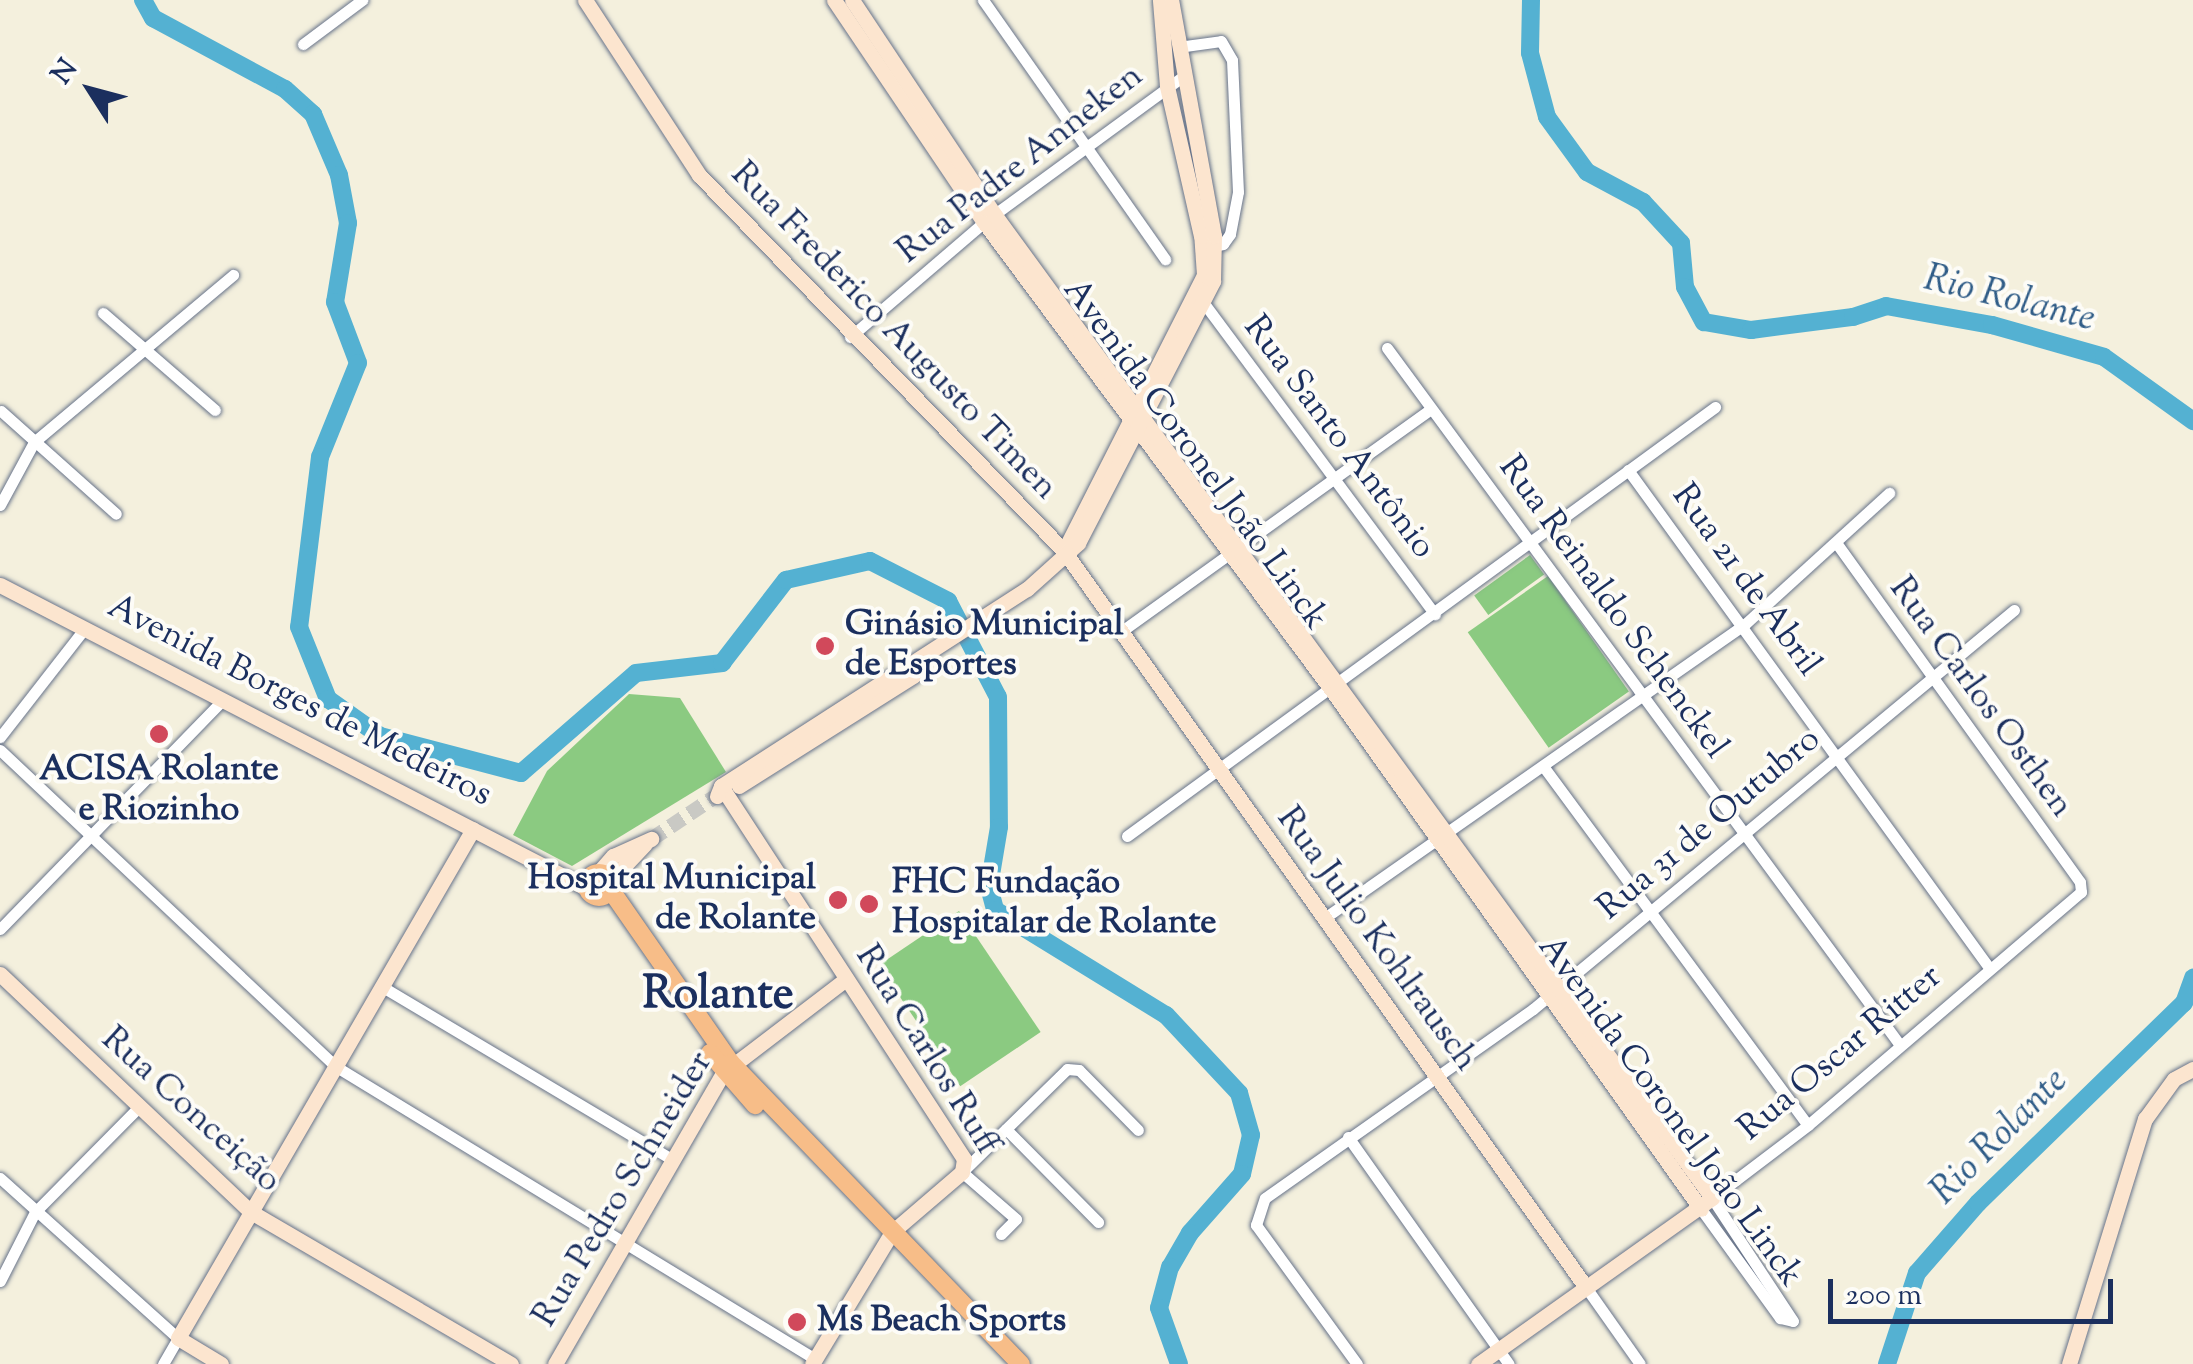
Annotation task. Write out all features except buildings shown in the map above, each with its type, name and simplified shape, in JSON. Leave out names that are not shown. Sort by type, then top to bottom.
[{"type":"main road","name":"Rua Frederico Augusto Timen","points":[[585,0],[698,175],[850,337],[1064,551]]},
{"type":"main road","name":"Avenida Coronel João Linck","points":[[834,0],[1707,1204]]},
{"type":"main road","name":"Avenida Coronel João Linck","points":[[852,0],[989,218]]},
{"type":"main road","points":[[1064,551],[1078,543],[1103,483],[1201,300],[1209,247],[1160,0]]},
{"type":"main road","points":[[1171,0],[1178,47],[1174,82]]},
{"type":"main road","name":"Rua Carlos Ruff","points":[[962,1172],[961,1152],[719,793],[835,718],[904,664],[924,658],[990,614],[1044,575],[1064,551]]},
{"type":"main road","name":"Rua Julio Kohlrausch","points":[[1064,551],[1585,1286]]},
{"type":"main road","name":"Avenida Borges de Medeiros","points":[[0,584],[473,830],[569,875],[600,884]]},
{"type":"main road","points":[[222,1364],[178,1338],[473,830]]},
{"type":"main road","points":[[648,841],[600,884],[727,1068],[926,1274],[1021,1364]]},
{"type":"main road","name":"Rua Conceição","points":[[0,974],[251,1212],[511,1364]]},
{"type":"main road","name":"Rua Pedro Schneider","points":[[555,1364],[727,1068],[846,980]]},
{"type":"main road","points":[[2069,1364],[2145,1120],[2174,1079],[2193,1069]]},
{"type":"main road","points":[[814,1361],[889,1236],[962,1172]]},
{"type":"main road","name":"Rua Oscar Ritter","points":[[1478,1364],[1707,1204]]},
{"type":"main road","points":[[926,1274],[1004,1364]]},
{"type":"street","points":[[303,44],[362,0]]},
{"type":"street","points":[[983,0],[1164,259]]},
{"type":"street","points":[[1178,47],[1219,41],[1230,51],[1241,167],[1230,234],[1209,247]]},
{"type":"street","name":"Rua Padre Anneken","points":[[850,337],[989,218],[1085,143],[1174,82]]},
{"type":"street","points":[[0,505],[34,442],[233,275]]},
{"type":"street","name":"Rua Santo Antônio","points":[[1201,300],[1435,614]]},
{"type":"street","points":[[103,314],[215,410]]},
{"type":"street","name":"Rua Reinaldo Schenckel","points":[[1387,348],[1900,1045]]},
{"type":"street","points":[[1127,836],[1714,407]]},
{"type":"street","points":[[1119,633],[1431,409]]},
{"type":"street","points":[[1,411],[116,514]]},
{"type":"street","name":"Rua 21 de Abril","points":[[1628,470],[1745,624],[1990,969]]},
{"type":"street","points":[[1322,919],[1438,835],[1646,697],[1745,624],[1889,493]]},
{"type":"street","name":"Rua Carlos Osthen","points":[[1836,544],[2080,882]]},
{"type":"street","name":"Rua 31 de Outubro","points":[[1357,1364],[1256,1225],[1265,1198],[1554,990],[2014,610]]},
{"type":"street","points":[[0,737],[85,628]]},
{"type":"street","points":[[0,929],[222,701]]},
{"type":"street","points":[[0,750],[334,1066],[814,1361]]},
{"type":"street","points":[[1543,766],[1808,1125]]},
{"type":"street","name":"Rua Oscar Ritter","points":[[1707,1204],[1808,1125],[2072,904],[2080,882]]},
{"type":"street","points":[[381,986],[673,1160]]},
{"type":"street","points":[[962,1172],[1072,1067],[1138,1130]]},
{"type":"street","points":[[0,1282],[35,1212],[138,1108]]},
{"type":"street","points":[[1006,1129],[1098,1222]]},
{"type":"street","points":[[1348,1137],[1509,1364]]},
{"type":"street","name":"Rua Carlos Ruff","points":[[962,1172],[1016,1220],[1001,1234]]},
{"type":"street","points":[[0,1178],[178,1338],[163,1364]]},
{"type":"street","name":"Avenida Coronel João Linck","points":[[1707,1204],[1793,1321],[1780,1318],[1707,1204]]},
{"type":"street","name":"Rua Julio Kohlrausch","points":[[1585,1286],[1640,1364]]},
{"type":"green space","points":[[1530,555],[1544,574],[1488,615],[1474,596]]},
{"type":"green space","points":[[1548,576],[1629,692],[1549,748],[1468,632]]},
{"type":"green space","points":[[629,694],[680,698],[726,772],[572,866],[513,835],[547,771]]},
{"type":"green space","points":[[959,911],[1041,1032],[960,1086],[879,965]]},
{"type":"waterway","points":[[143,0],[153,18],[285,89],[313,114],[339,175],[348,223],[335,302],[358,363],[320,457],[299,627],[328,699],[380,736],[521,773],[636,673],[722,663],[786,580],[870,561],[948,601],[998,697],[999,827],[989,887],[995,910],[1166,1015],[1239,1093],[1251,1135],[1242,1174],[1190,1233],[1170,1267],[1159,1308],[1179,1364]]},
{"type":"waterway","name":"Rio Rolante","points":[[1531,0],[1530,53],[1547,117],[1587,172],[1643,202],[1681,243],[1685,287],[1704,322],[1751,330],[1853,317],[1886,306],[1992,325],[2104,357],[2193,421]]},
{"type":"waterway","name":"Rio Rolante","points":[[1887,1364],[1917,1273],[1978,1203],[2184,1003],[2193,978]]},
{"type":"tunnel","points":[[651,839],[714,797]]},
{"type":"place","name":"Ginásio Municipal de Esportes","points":[[825,646]]},
{"type":"place","name":"ACISA Rolante e Riozinho","points":[[159,734]]},
{"type":"place","name":"Hospital Municipal de Rolante","points":[[838,900]]},
{"type":"place","name":"FHC Fundação Hospitalar de Rolante","points":[[869,904]]},
{"type":"place","name":"Ms Beach Sports","points":[[797,1322]]},
{"type":"district","name":"Rolante","points":[[718,997]]}]
